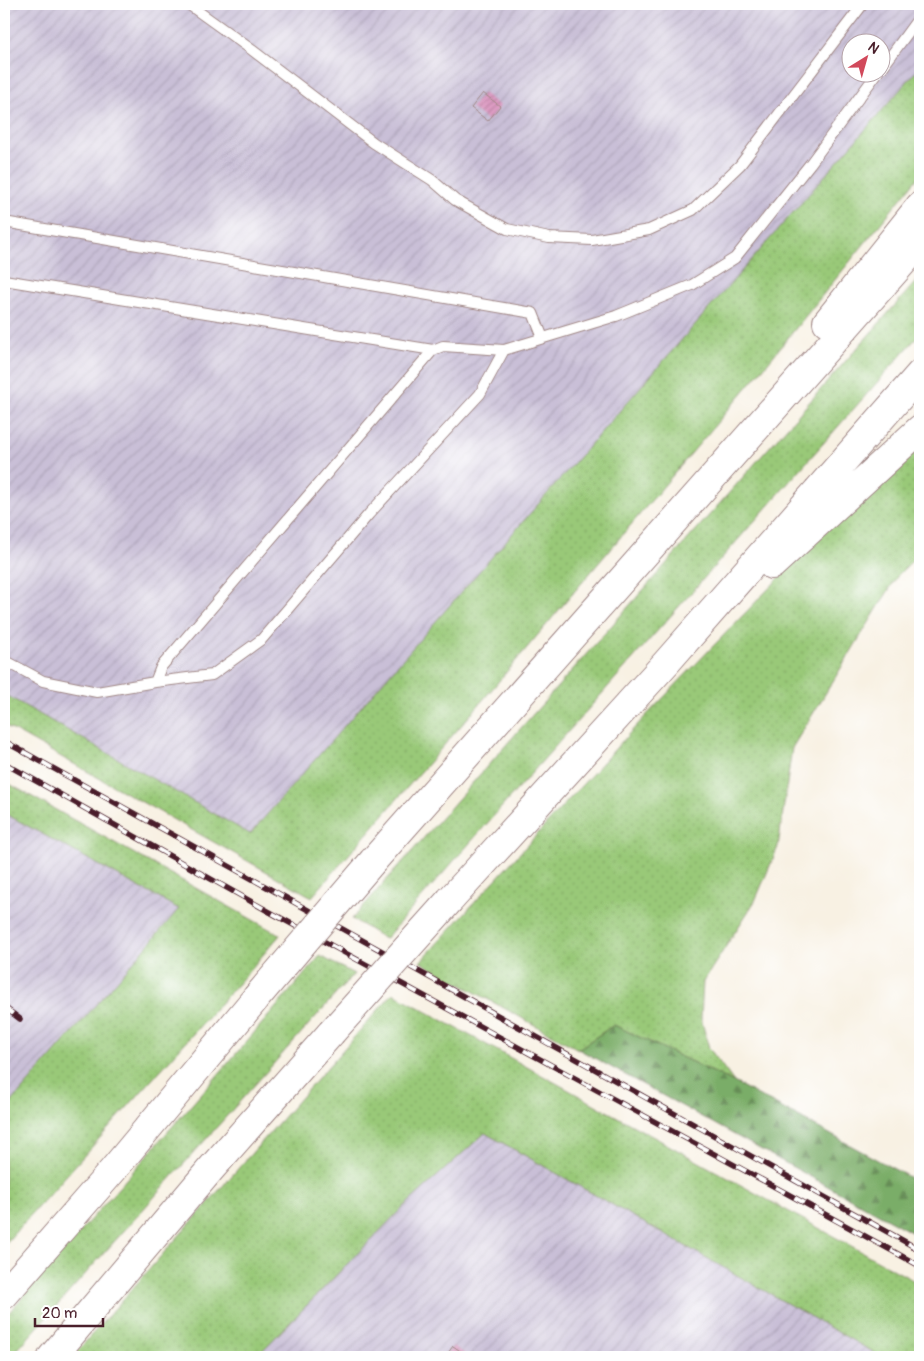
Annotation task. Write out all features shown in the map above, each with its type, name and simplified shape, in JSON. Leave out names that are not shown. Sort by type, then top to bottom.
[{"type":"highway","points":[[637,563],[920,206]]},
{"type":"highway","points":[[4,1295],[113,1170],[373,861],[920,243]]},
{"type":"highway","points":[[52,1357],[210,1170],[331,1032],[666,663],[920,374]]},
{"type":"highway","points":[[666,663],[920,429]]},
{"type":"lane","points":[[188,4],[374,143],[432,180],[455,200],[507,229],[548,238],[592,240],[649,230],[693,210],[740,165],[863,4]]},
{"type":"lane","points":[[892,54],[920,16]]},
{"type":"lane","points":[[155,682],[160,667],[433,350],[443,346],[504,350],[616,316],[692,286],[735,258],[810,164],[871,82]]},
{"type":"lane","points":[[4,222],[533,313],[543,338]]},
{"type":"lane","points":[[4,280],[433,350]]},
{"type":"lane","points":[[4,660],[43,681],[97,692],[212,674],[262,639],[369,514],[480,394],[504,350]]},
{"type":"shaded area","points":[[4,4],[920,4],[920,67],[250,835],[4,694]]},
{"type":"shaded area","points":[[4,813],[179,909],[4,1111]]},
{"type":"shaded area","points":[[471,1104],[920,1350],[920,1357],[256,1357],[402,1208]]},
{"type":"green space","points":[[920,67],[920,175],[766,365],[466,720],[312,897],[4,725],[4,694],[250,834]]},
{"type":"green space","points":[[920,277],[920,334],[385,939],[352,919]]},
{"type":"green space","points":[[920,438],[920,553],[898,575],[792,748],[778,847],[755,901],[703,982],[701,1018],[709,1048],[734,1082],[614,1025],[578,1049],[420,962],[638,724],[777,580]]},
{"type":"green space","points":[[4,781],[280,935],[4,1245],[4,1111],[179,909],[4,813]]},
{"type":"green space","points":[[320,956],[354,974],[11,1357],[4,1357],[4,1318]]},
{"type":"green space","points":[[393,993],[920,1284],[920,1357],[882,1357],[485,1133],[402,1208],[256,1357],[72,1357]]},
{"type":"green space","points":[[614,1025],[734,1082],[920,1183],[920,1237],[578,1049]]},
{"type":"building","points":[[483,93],[500,106],[488,121],[471,108]]},
{"type":"building","points":[[453,1346],[465,1354],[463,1357],[445,1357]]},
{"type":"railway","points":[[4,741],[920,1250]]},
{"type":"railway","points":[[4,763],[268,911],[920,1266]]},
{"type":"railway","points":[[4,1007],[20,1019]]}]
